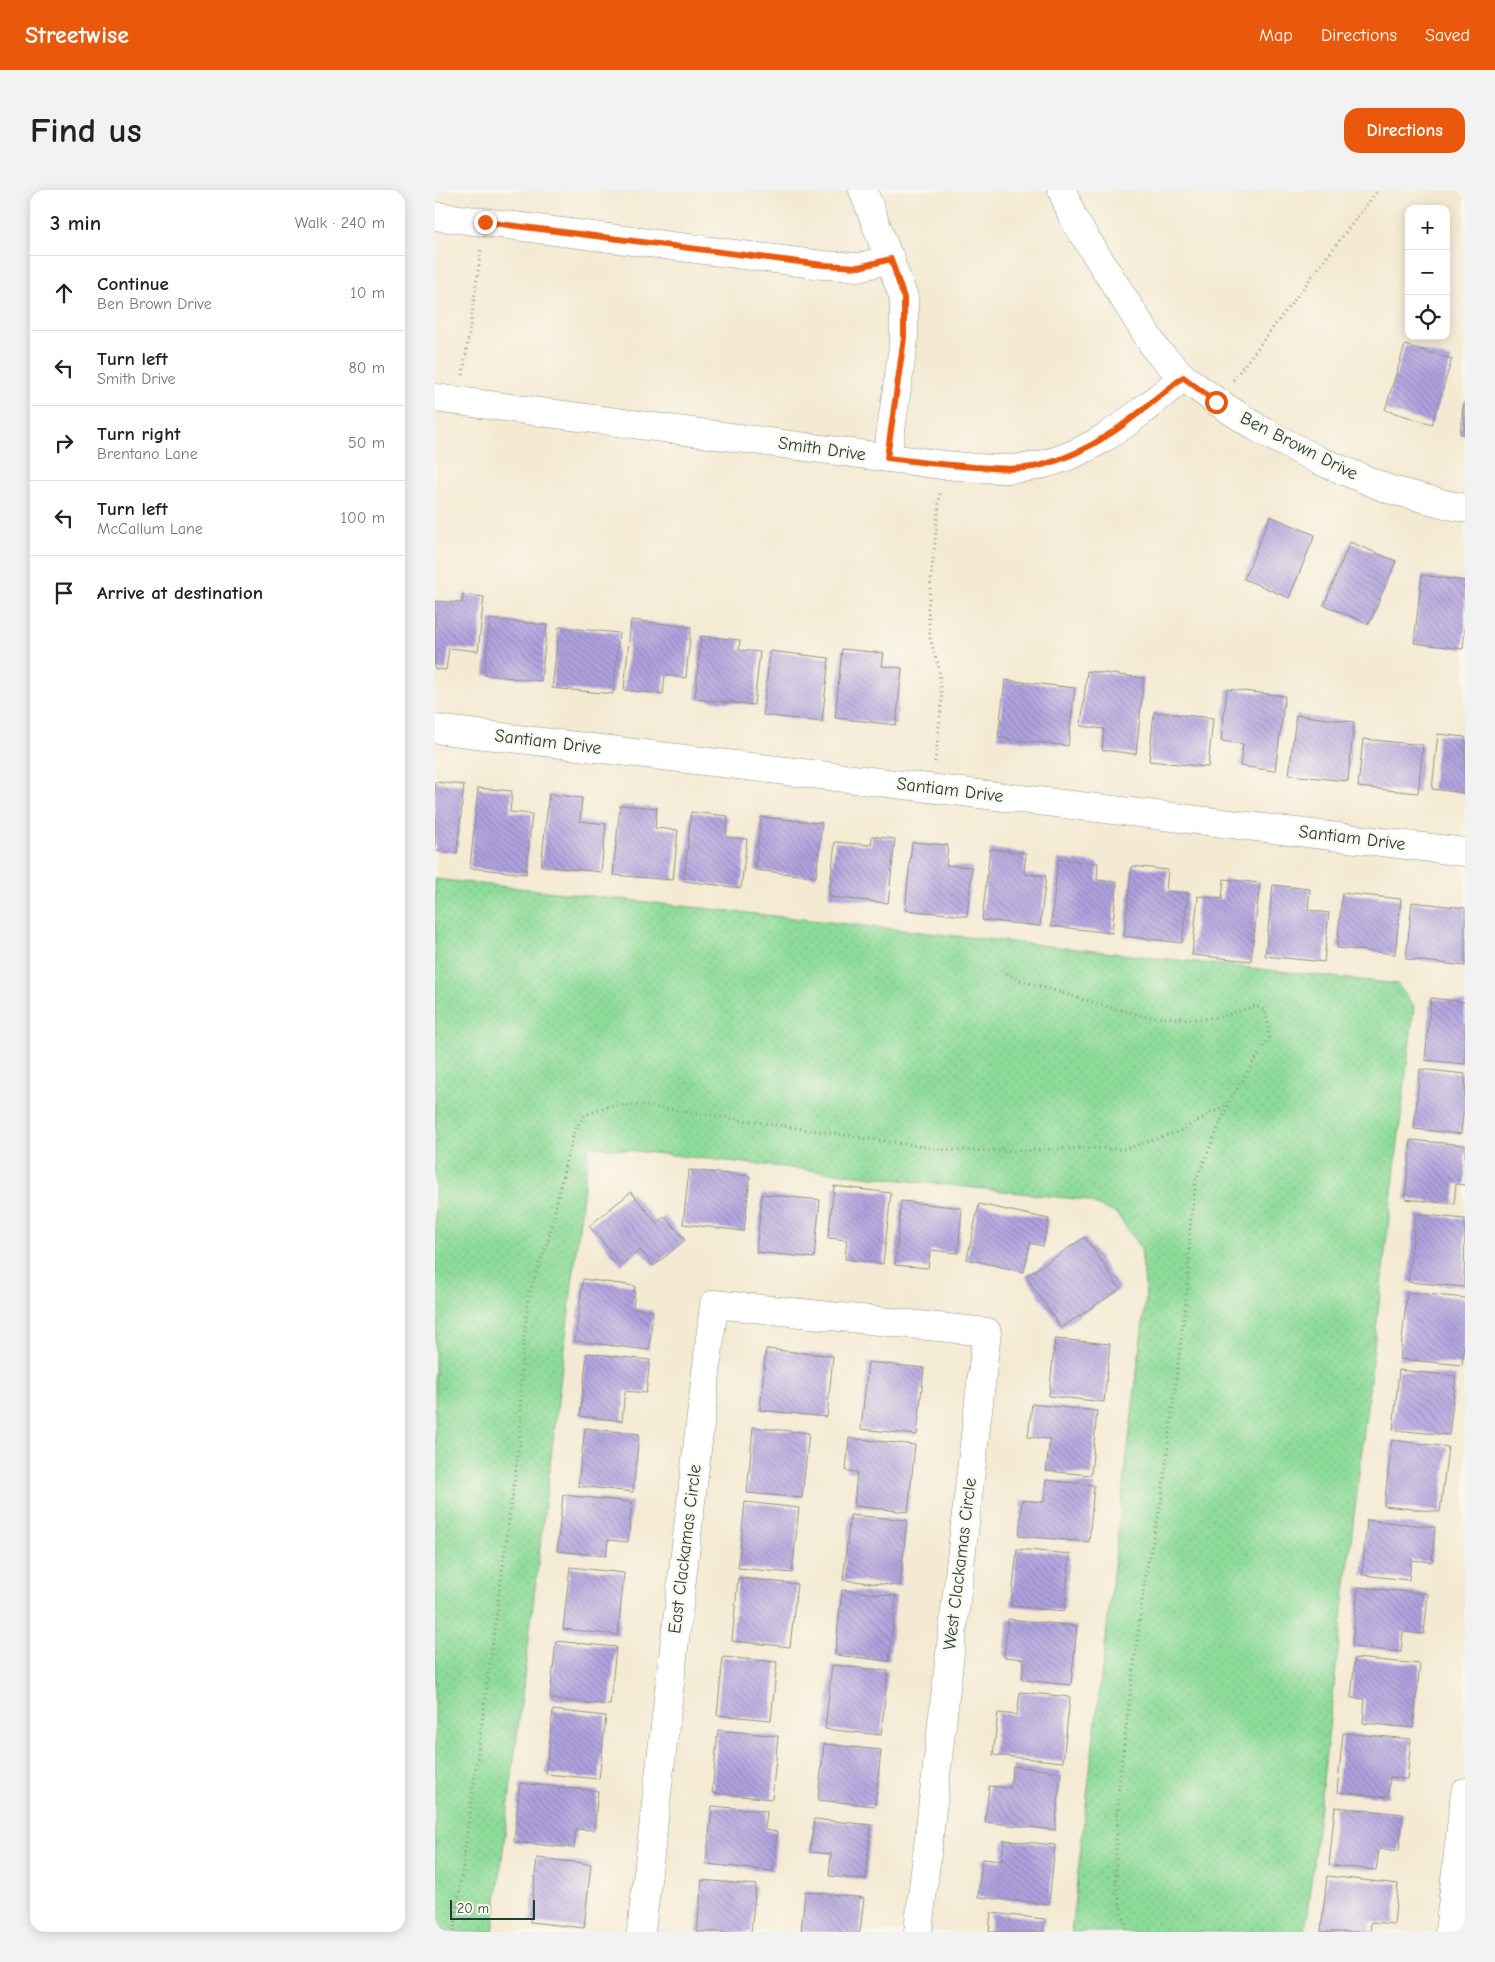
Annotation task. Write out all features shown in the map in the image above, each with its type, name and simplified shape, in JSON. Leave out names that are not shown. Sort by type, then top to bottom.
[{"type":"street","points":[[863,190],[891,259],[904,298],[904,338],[887,458]]},
{"type":"street","name":"Ben Brown Drive","points":[[1062,190],[1073,218],[1157,351],[1183,377],[1216,402],[1259,429],[1319,460],[1388,489],[1465,508]]},
{"type":"street","points":[[435,216],[823,265],[859,267],[891,259]]},
{"type":"street","name":"Smith Drive","points":[[447,400],[943,465],[1007,470],[1041,465],[1071,456],[1100,441],[1130,421],[1183,377]]},
{"type":"street","name":"Santiam Drive","points":[[435,729],[1465,852]]},
{"type":"street","name":"East Clackamas Circle","points":[[641,1932],[714,1304],[851,1318]]},
{"type":"street","name":"West Clackamas Circle","points":[[851,1318],[987,1332],[918,1932]]},
{"type":"street","points":[[1449,1932],[1465,1792]]},
{"type":"path","points":[[1216,402],[1379,190]]},
{"type":"path","points":[[447,400],[485,222]]},
{"type":"path","points":[[932,788],[942,700],[939,668],[930,638],[928,608],[943,465]]},
{"type":"path","points":[[1003,970],[1016,979],[1148,1017],[1196,1019],[1220,1017],[1255,1006],[1265,1010],[1268,1021],[1269,1038],[1230,1100],[1196,1180],[1190,1226],[1188,1283],[1161,1503],[1145,1577],[1119,1793],[1116,1887],[1127,1932]]},
{"type":"green space","points":[[435,879],[1397,984],[1414,1006],[1305,1932],[1071,1932],[1146,1295],[1141,1249],[1117,1214],[1085,1200],[589,1146],[493,1932],[435,1932]]},
{"type":"building","points":[[1405,345],[1452,359],[1432,424],[1385,410]]},
{"type":"building","points":[[1464,402],[1465,434],[1460,434]]},
{"type":"building","points":[[1270,516],[1315,535],[1289,598],[1244,579]]},
{"type":"building","points":[[1350,542],[1396,561],[1369,624],[1324,605]]},
{"type":"building","points":[[1422,575],[1465,581],[1463,649],[1414,643]]},
{"type":"building","points":[[463,594],[484,597],[478,651],[449,648],[446,670],[435,669],[435,601],[462,603]]},
{"type":"building","points":[[490,619],[547,625],[541,681],[484,675]]},
{"type":"building","points":[[631,620],[691,627],[686,678],[665,675],[663,694],[624,690]]},
{"type":"building","points":[[559,627],[619,633],[613,694],[552,688]]},
{"type":"building","points":[[701,636],[740,640],[739,650],[760,652],[754,705],[695,699]]},
{"type":"building","points":[[842,649],[884,653],[882,666],[902,668],[896,725],[835,718]]},
{"type":"building","points":[[770,651],[829,658],[822,722],[763,715]]},
{"type":"building","points":[[1087,671],[1144,678],[1136,754],[1102,750],[1104,729],[1081,726]]},
{"type":"building","points":[[1005,680],[1075,688],[1068,746],[998,738]]},
{"type":"building","points":[[1227,689],[1285,696],[1275,771],[1240,766],[1243,744],[1221,741]]},
{"type":"building","points":[[1154,712],[1213,718],[1208,767],[1149,761]]},
{"type":"building","points":[[1296,715],[1354,722],[1348,781],[1289,775]]},
{"type":"building","points":[[1438,734],[1465,737],[1465,793],[1432,789]]},
{"type":"building","points":[[1363,739],[1423,745],[1418,793],[1358,787]]},
{"type":"building","points":[[435,782],[464,785],[457,853],[435,851]]},
{"type":"building","points":[[478,788],[512,791],[510,812],[532,814],[526,874],[470,868]]},
{"type":"building","points":[[549,794],[582,798],[580,821],[606,824],[601,872],[541,866]]},
{"type":"building","points":[[620,805],[657,808],[655,828],[678,830],[673,880],[613,875]]},
{"type":"building","points":[[691,812],[728,816],[726,837],[747,839],[741,888],[684,881]]},
{"type":"building","points":[[761,817],[822,823],[816,877],[755,870]]},
{"type":"building","points":[[872,836],[895,839],[888,903],[829,897],[835,842],[871,845]]},
{"type":"building","points":[[912,842],[948,845],[946,865],[972,867],[967,916],[905,910]]},
{"type":"building","points":[[990,849],[1026,853],[1024,874],[1046,876],[1040,926],[982,920]]},
{"type":"building","points":[[1058,859],[1098,863],[1097,880],[1117,882],[1112,933],[1051,926]]},
{"type":"building","points":[[1132,866],[1168,870],[1166,891],[1188,893],[1182,943],[1124,936]]},
{"type":"building","points":[[1224,879],[1260,883],[1251,961],[1192,955],[1198,896],[1222,899]]},
{"type":"building","points":[[1273,885],[1310,889],[1308,910],[1329,913],[1324,962],[1265,956]]},
{"type":"building","points":[[1342,893],[1401,899],[1395,954],[1337,948]]},
{"type":"building","points":[[1412,902],[1465,908],[1465,966],[1406,959]]},
{"type":"building","points":[[1431,998],[1465,1002],[1465,1064],[1425,1060]]},
{"type":"building","points":[[1420,1069],[1465,1074],[1465,1113],[1463,1113],[1461,1134],[1414,1129]]},
{"type":"building","points":[[1411,1140],[1465,1145],[1465,1185],[1456,1184],[1454,1204],[1405,1199]]},
{"type":"building","points":[[689,1170],[750,1176],[744,1231],[683,1224]]},
{"type":"building","points":[[834,1186],[891,1193],[883,1264],[845,1259],[847,1240],[828,1238]]},
{"type":"building","points":[[631,1192],[657,1223],[665,1216],[685,1240],[654,1266],[640,1250],[621,1265],[589,1226]]},
{"type":"building","points":[[762,1194],[820,1200],[814,1258],[756,1252]]},
{"type":"building","points":[[901,1201],[962,1208],[958,1253],[930,1250],[928,1268],[895,1265]]},
{"type":"building","points":[[979,1204],[1049,1219],[1043,1246],[1030,1243],[1024,1272],[967,1259]]},
{"type":"building","points":[[1416,1214],[1465,1219],[1464,1287],[1408,1282]]},
{"type":"building","points":[[1085,1237],[1120,1289],[1061,1328],[1026,1276]]},
{"type":"building","points":[[583,1279],[635,1286],[633,1308],[653,1311],[649,1350],[575,1341]]},
{"type":"building","points":[[1407,1292],[1465,1298],[1465,1333],[1462,1365],[1400,1359]]},
{"type":"building","points":[[1055,1339],[1110,1344],[1104,1402],[1049,1396]]},
{"type":"building","points":[[766,1349],[833,1356],[827,1417],[760,1410]]},
{"type":"building","points":[[587,1353],[650,1360],[646,1393],[625,1391],[622,1421],[580,1416]]},
{"type":"building","points":[[868,1362],[924,1368],[917,1435],[861,1429]]},
{"type":"building","points":[[1399,1370],[1456,1376],[1449,1435],[1393,1430]]},
{"type":"building","points":[[1032,1404],[1097,1411],[1091,1475],[1046,1471],[1050,1439],[1028,1437]]},
{"type":"building","points":[[753,1427],[809,1433],[802,1498],[747,1493]]},
{"type":"building","points":[[585,1428],[639,1434],[633,1492],[578,1486]]},
{"type":"building","points":[[849,1438],[915,1445],[908,1512],[854,1506],[857,1472],[846,1471]]},
{"type":"building","points":[[1392,1440],[1448,1447],[1440,1512],[1384,1506]]},
{"type":"building","points":[[1046,1480],[1094,1485],[1089,1542],[1019,1536],[1022,1500],[1044,1502]]},
{"type":"building","points":[[563,1495],[632,1502],[628,1542],[608,1540],[606,1556],[557,1551]]},
{"type":"building","points":[[745,1502],[799,1508],[792,1573],[738,1568]]},
{"type":"building","points":[[850,1515],[907,1520],[900,1586],[843,1580]]},
{"type":"building","points":[[1367,1520],[1435,1527],[1432,1562],[1411,1560],[1409,1580],[1362,1575]]},
{"type":"building","points":[[1017,1549],[1070,1554],[1064,1611],[1011,1606]]},
{"type":"building","points":[[570,1567],[624,1573],[618,1635],[563,1629]]},
{"type":"building","points":[[738,1578],[797,1584],[790,1647],[732,1641]]},
{"type":"building","points":[[1358,1587],[1428,1594],[1424,1634],[1403,1632],[1401,1652],[1352,1647]]},
{"type":"building","points":[[842,1590],[896,1596],[889,1661],[835,1655]]},
{"type":"building","points":[[1008,1619],[1077,1626],[1071,1685],[1022,1680],[1024,1659],[1004,1657]]},
{"type":"building","points":[[556,1641],[616,1647],[610,1705],[550,1699]]},
{"type":"building","points":[[723,1657],[777,1662],[771,1720],[717,1715]]},
{"type":"building","points":[[1355,1658],[1420,1664],[1413,1728],[1363,1723],[1365,1699],[1351,1698]]},
{"type":"building","points":[[832,1665],[888,1671],[881,1735],[825,1729]]},
{"type":"building","points":[[1020,1692],[1070,1697],[1063,1762],[993,1755],[998,1713],[1017,1715]]},
{"type":"building","points":[[553,1710],[606,1716],[599,1779],[546,1774]]},
{"type":"building","points":[[718,1730],[778,1736],[772,1799],[712,1793]]},
{"type":"building","points":[[1343,1733],[1411,1739],[1407,1779],[1390,1777],[1388,1797],[1337,1792]]},
{"type":"building","points":[[824,1744],[881,1750],[875,1806],[818,1800]]},
{"type":"building","points":[[1013,1766],[1061,1772],[1055,1830],[985,1822],[989,1786],[1010,1788]]},
{"type":"building","points":[[520,1783],[598,1791],[594,1830],[576,1829],[574,1848],[514,1842]]},
{"type":"building","points":[[712,1806],[767,1811],[765,1830],[777,1832],[773,1871],[706,1864]]},
{"type":"building","points":[[1335,1807],[1403,1814],[1399,1851],[1379,1849],[1376,1870],[1329,1865]]},
{"type":"building","points":[[814,1819],[871,1825],[866,1880],[829,1876],[831,1854],[810,1852]]},
{"type":"building","points":[[1004,1840],[1055,1845],[1049,1904],[978,1897],[982,1859],[1002,1861]]},
{"type":"building","points":[[537,1858],[591,1864],[584,1928],[530,1922]]},
{"type":"building","points":[[1327,1876],[1398,1884],[1394,1924],[1371,1922],[1370,1932],[1321,1932]]},
{"type":"building","points":[[702,1880],[756,1885],[751,1932],[697,1932]]},
{"type":"building","points":[[805,1891],[864,1898],[860,1932],[801,1932]]},
{"type":"building","points":[[991,1913],[1045,1919],[1043,1932],[989,1932]]},
{"type":"route","points":[[485,222],[823,265],[859,267],[891,259],[904,298],[904,338],[887,458],[1007,470],[1041,465],[1071,456],[1100,441],[1130,421],[1183,377],[1216,402]]}]
